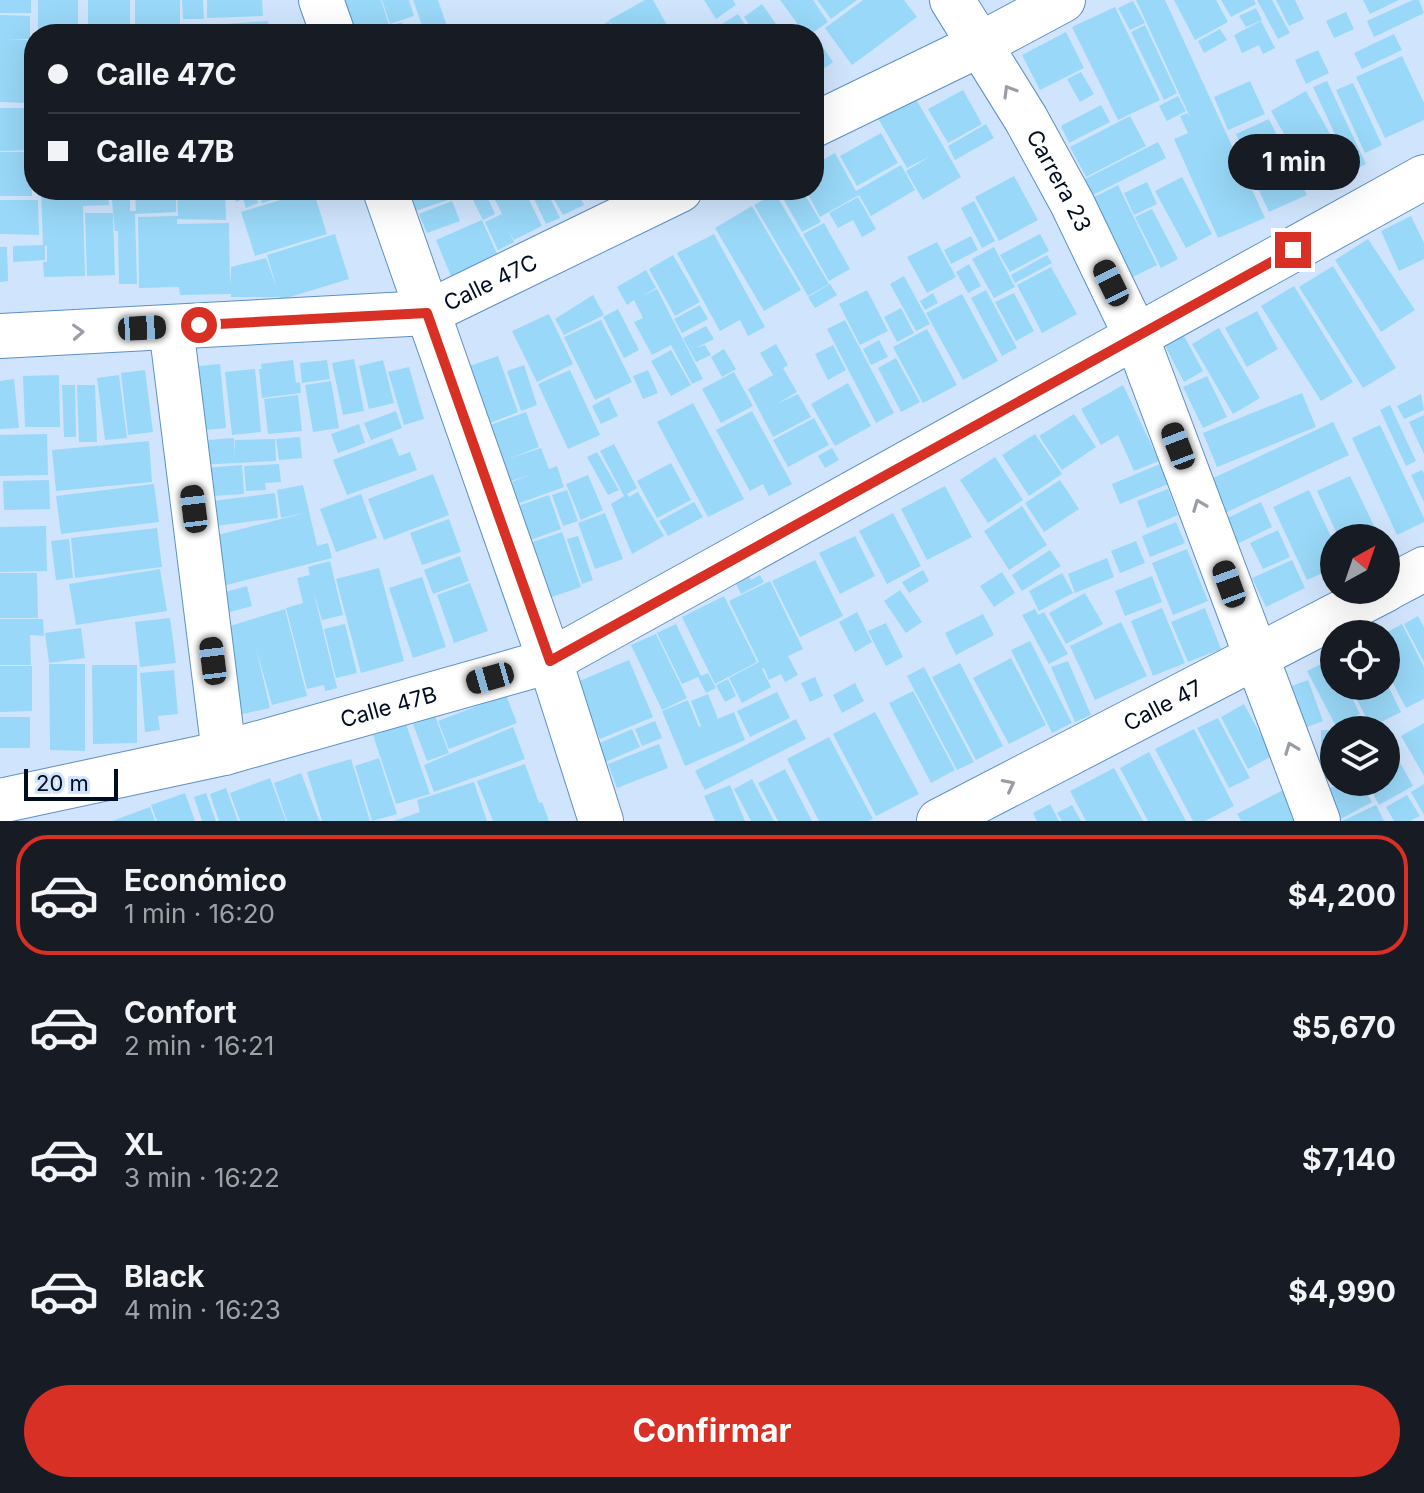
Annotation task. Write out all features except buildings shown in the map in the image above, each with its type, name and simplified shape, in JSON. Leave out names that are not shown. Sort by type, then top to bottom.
[{"type":"street","points":[[321,0],[329,24]]},
{"type":"street","name":"Carrera 23","points":[[952,0],[1026,119],[1072,203],[1136,336],[1318,821]]},
{"type":"street","points":[[824,120],[981,44],[1063,0]]},
{"type":"street","name":"Calle 47B","points":[[0,801],[224,753],[550,661],[1424,177]]},
{"type":"street","points":[[388,200],[550,661],[601,821]]},
{"type":"street","name":"Calle 47C","points":[[0,336],[427,313],[659,200]]},
{"type":"street","points":[[171,327],[224,753]]},
{"type":"street","name":"Calle 47","points":[[1400,582],[1424,569]]},
{"type":"street","name":"Calle 47","points":[[939,821],[1358,604]]},
{"type":"route","points":[[199,325],[427,313],[550,661],[1293,250]]}]
